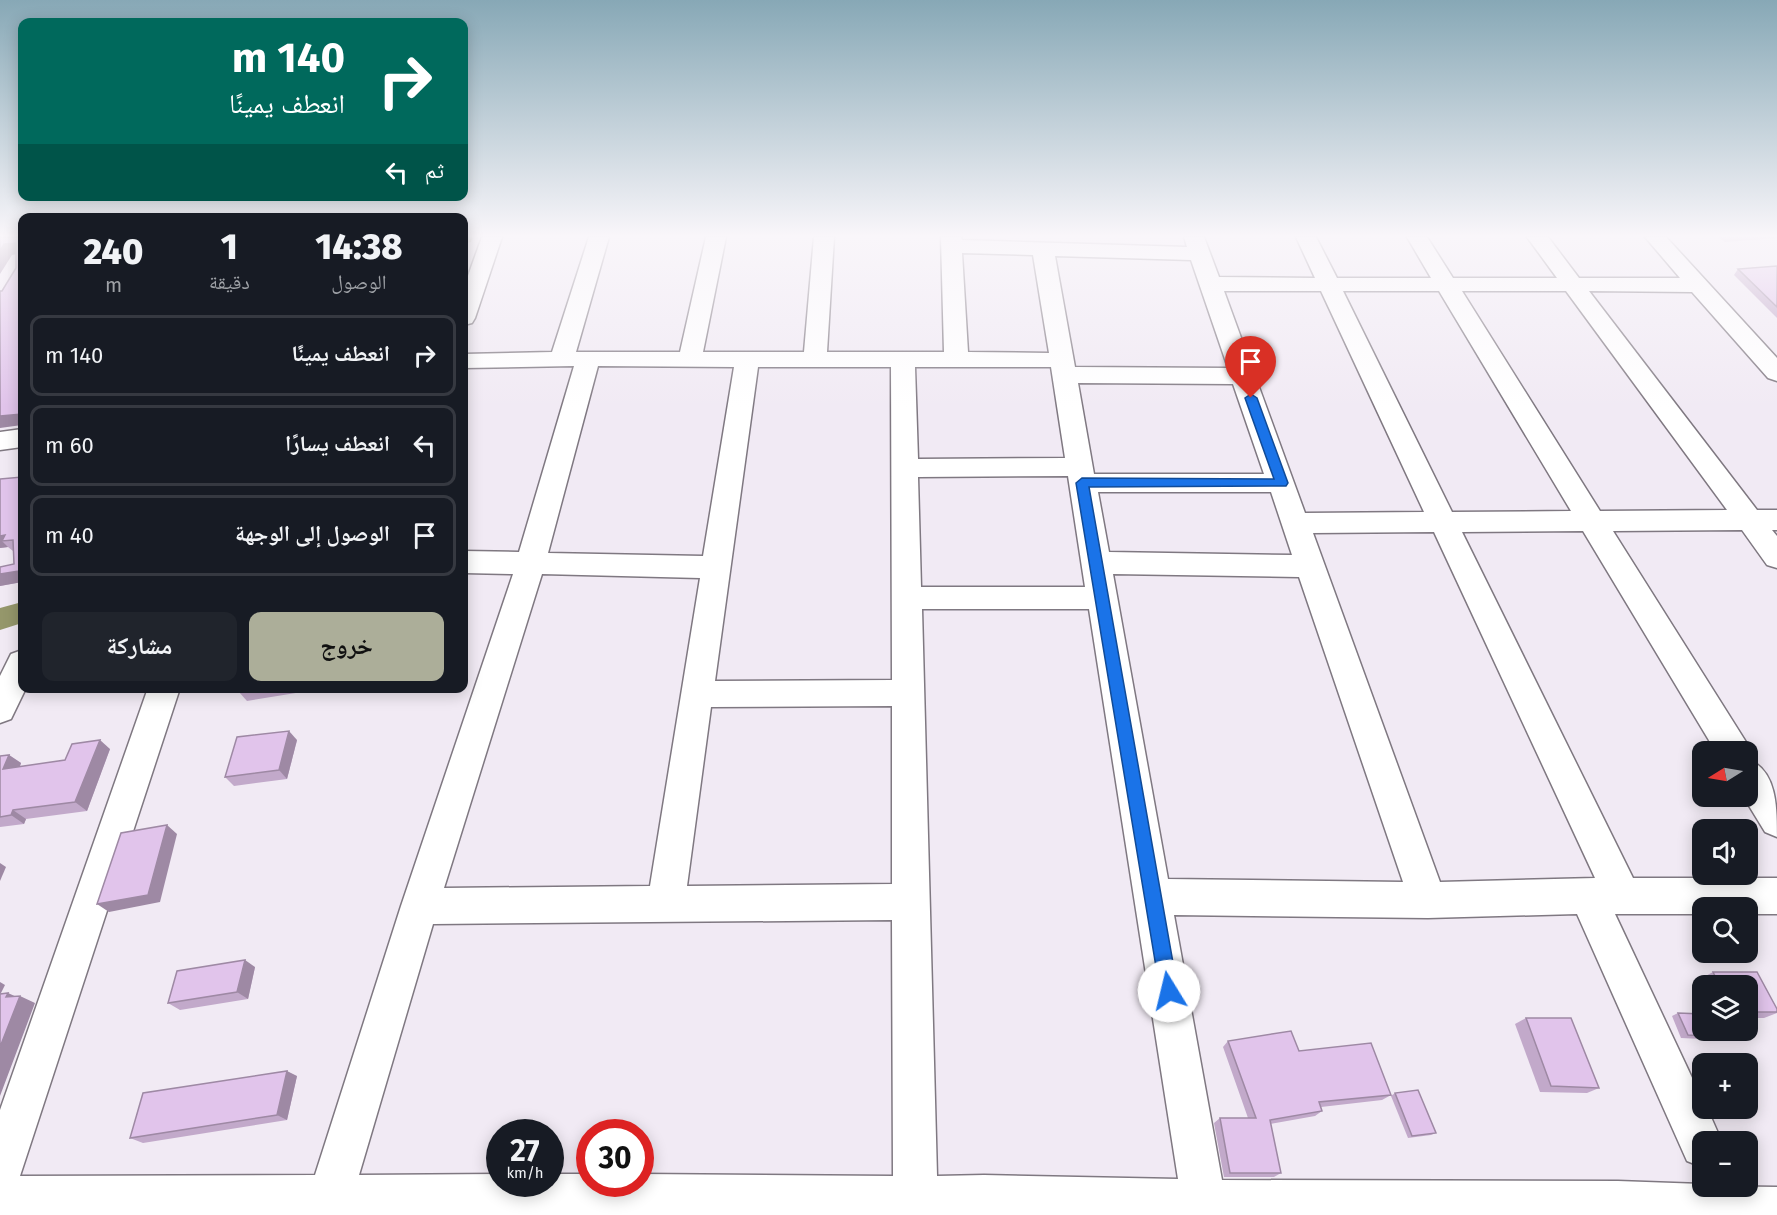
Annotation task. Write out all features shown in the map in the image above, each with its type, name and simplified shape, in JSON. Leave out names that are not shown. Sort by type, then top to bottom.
[{"type":"street","points":[[328,1207],[420,906],[530,565],[588,294]]},
{"type":"street","points":[[690,359],[704,294]]},
{"type":"street","points":[[815,359],[820,294]]},
{"type":"street","points":[[953,294],[956,359]]},
{"type":"street","points":[[1051,294],[1098,563],[1204,1202]]},
{"type":"street","points":[[1214,294],[1428,900]]},
{"type":"street","points":[[1335,294],[1441,520],[1606,897],[1696,1131]]},
{"type":"street","points":[[1452,294],[1727,741]]},
{"type":"street","points":[[1580,294],[1777,557]]},
{"type":"street","points":[[1706,294],[1777,373]]},
{"type":"street","points":[[666,904],[747,359]]},
{"type":"street","points":[[903,359],[915,1199]]},
{"type":"street","points":[[468,361],[956,359],[1243,376]]},
{"type":"street","points":[[0,441],[18,439]]},
{"type":"street","points":[[904,468],[1282,483]]},
{"type":"street","points":[[1295,523],[1590,519],[1777,520]]},
{"type":"street","points":[[468,562],[716,567]]},
{"type":"street","points":[[1098,563],[1310,566]]},
{"type":"street","points":[[906,598],[1102,598]]},
{"type":"street","points":[[0,658],[18,656]]},
{"type":"street","points":[[0,709],[18,671]]},
{"type":"street","points":[[0,1172],[162,693]]},
{"type":"street","points":[[698,694],[908,693]]},
{"type":"street","points":[[1758,790],[1777,821]]},
{"type":"street","points":[[1153,897],[1428,900],[1777,896]]},
{"type":"street","points":[[420,906],[911,902]]},
{"type":"street","points":[[0,1198],[328,1207],[743,1206],[915,1199],[984,1206],[1204,1202],[1620,1209],[1726,1197],[1777,1209]]},
{"type":"building","points":[[0,294],[18,294],[18,414],[0,416]]},
{"type":"building","points":[[1763,294],[1777,294],[1777,307]]},
{"type":"building","points":[[18,477],[18,571],[0,574],[0,567],[14,564],[13,540],[2,541],[5,535],[0,536],[0,479]]},
{"type":"building","points":[[289,731],[279,770],[225,777],[237,737]]},
{"type":"building","points":[[100,740],[75,802],[13,810],[11,815],[0,817],[0,756],[9,755],[3,769],[65,760],[72,744]]},
{"type":"building","points":[[167,825],[148,895],[97,904],[121,833]]},
{"type":"building","points":[[245,960],[237,992],[168,1003],[177,971]]},
{"type":"building","points":[[1713,972],[1757,972],[1777,1012],[1758,1012],[1758,975],[1714,975]]},
{"type":"building","points":[[8,993],[6,997],[20,996],[0,1047],[0,994]]},
{"type":"building","points":[[1678,1013],[1692,1014],[1692,1035],[1688,1035]]},
{"type":"building","points":[[1526,1018],[1571,1018],[1599,1088],[1551,1086]]},
{"type":"building","points":[[1291,1031],[1299,1051],[1371,1043],[1391,1095],[1319,1102],[1322,1111],[1270,1120],[1281,1173],[1230,1173],[1220,1118],[1256,1118],[1228,1041]]},
{"type":"building","points":[[287,1071],[277,1115],[130,1138],[143,1093]]},
{"type":"building","points":[[1418,1090],[1436,1133],[1412,1136],[1395,1093]]},
{"type":"waterway","points":[[0,619],[18,614]]},
{"type":"route","points":[[1169,991],[1098,563],[1082,483],[1282,483],[1251,398]]}]
